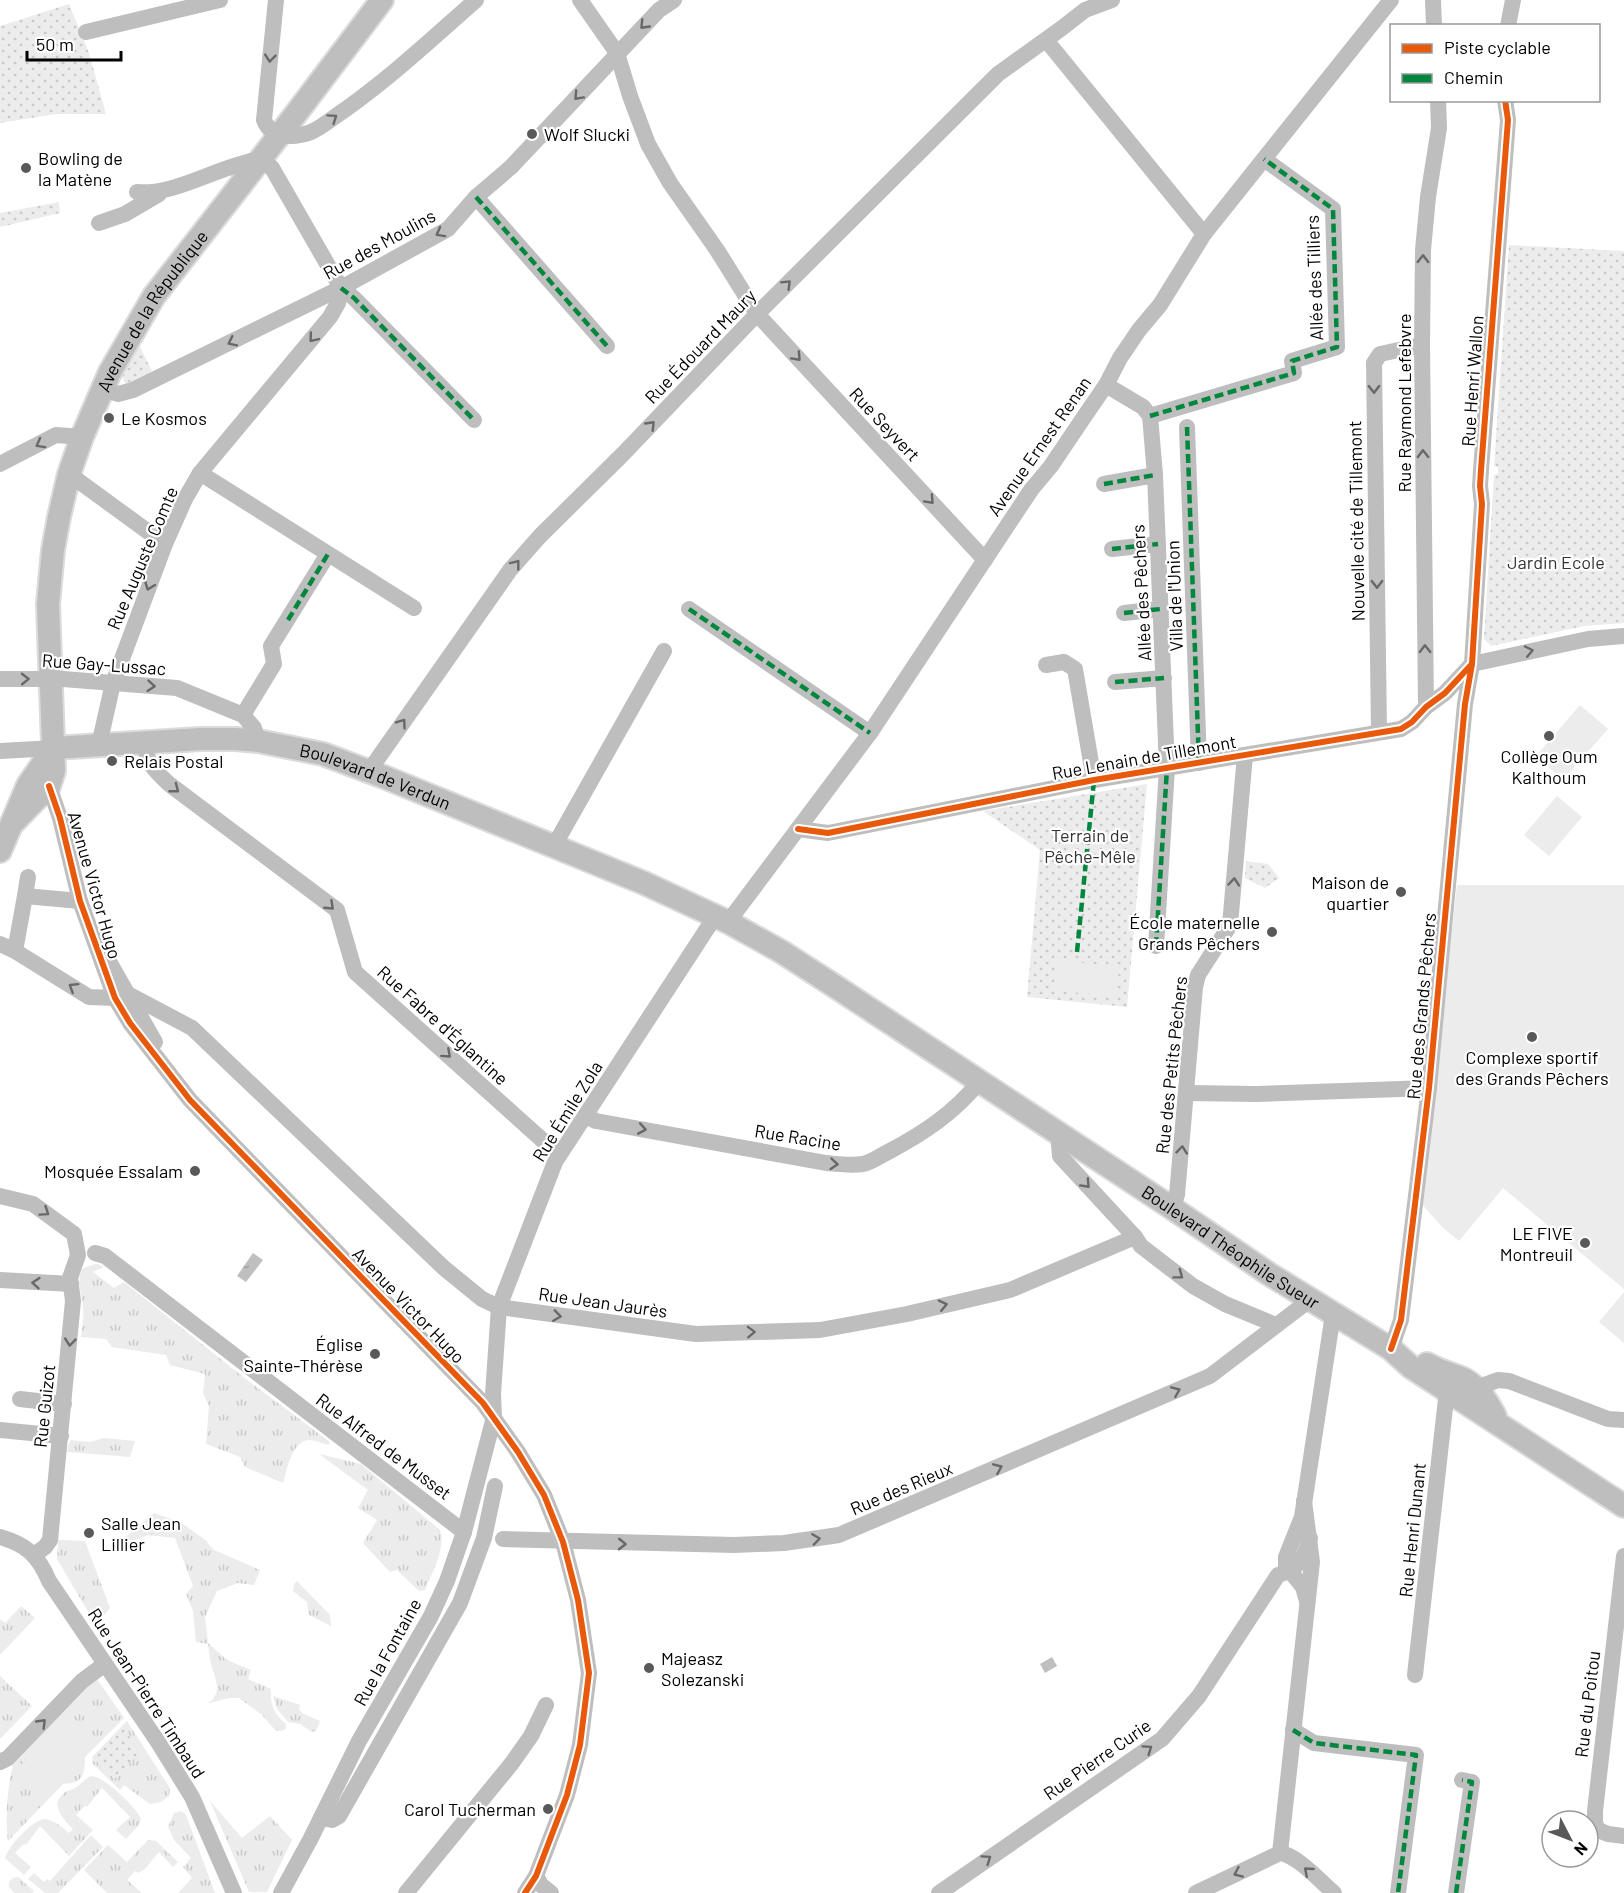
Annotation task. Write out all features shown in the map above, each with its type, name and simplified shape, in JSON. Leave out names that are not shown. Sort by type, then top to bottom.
[{"type":"main road","name":"Avenue de la République","points":[[49,786],[54,771],[48,604],[53,550],[69,474],[82,437],[119,356],[154,296],[382,0]]},
{"type":"main road","name":"Boulevard de Verdun","points":[[54,748],[201,739],[258,741],[323,754],[554,846],[722,918],[799,963],[980,1081]]},
{"type":"main road","points":[[0,851],[28,785],[54,748]]},
{"type":"main road","points":[[12,824],[49,786]]},
{"type":"main road","name":"Boulevard Théophile Sueur","points":[[980,1081],[1269,1274],[1395,1352],[1411,1367],[1447,1390],[1488,1405]]},
{"type":"main road","name":"Boulevard Théophile Sueur","points":[[1395,1352],[1416,1358],[1443,1373],[1459,1377],[1488,1405],[1624,1506]]},
{"type":"street","points":[[86,32],[220,0]]},
{"type":"street","points":[[276,0],[264,120],[265,124],[279,135],[294,137],[312,132],[381,84],[476,0]]},
{"type":"street","name":"Rue Seyvert","points":[[580,0],[617,53],[648,144],[670,183],[717,250],[757,314],[985,560]]},
{"type":"street","name":"Rue des Moulins","points":[[103,389],[118,394],[133,390],[341,288],[448,228],[476,197],[511,167],[659,10],[674,0]]},
{"type":"street","name":"Rue Édouard Maury","points":[[369,771],[518,560],[757,314],[998,74],[1085,9],[1112,0]]},
{"type":"street","name":"Avenue Ernest Renan","points":[[722,918],[798,828],[870,733],[1031,490],[1051,466],[1106,384],[1120,358],[1160,305],[1204,234],[1391,0]]},
{"type":"street","points":[[1432,0],[1434,24]]},
{"type":"street","points":[[1508,24],[1513,0]]},
{"type":"street","points":[[1046,40],[1204,234]]},
{"type":"street","name":"Rue Raymond Lefebvre","points":[[1426,707],[1422,345],[1424,250],[1428,197],[1439,128],[1438,102]]},
{"type":"street","name":"Rue Henri Wallon","points":[[1472,664],[1482,504],[1480,470],[1508,120],[1504,102]]},
{"type":"street","points":[[99,223],[125,214],[163,192],[240,162],[261,159],[272,168],[341,288],[354,298],[474,420]]},
{"type":"street","name":"Allée des Tilliers","points":[[1150,416],[1294,373],[1292,361],[1337,347],[1333,209],[1264,159]]},
{"type":"street","points":[[137,192],[163,192]]},
{"type":"street","points":[[476,197],[607,346]]},
{"type":"street","name":"Rue Auguste Comte","points":[[99,745],[113,683],[165,544],[185,499],[200,473],[330,317],[338,303],[341,288]]},
{"type":"street","name":"Nouvelle cité de Tillemont","points":[[1379,732],[1374,363],[1380,354],[1422,345]]},
{"type":"street","points":[[1106,384],[1143,407],[1150,416]]},
{"type":"street","name":"Allée des Pêchers","points":[[1150,416],[1155,475],[1167,768],[1156,946]]},
{"type":"street","name":"Villa de l'Union","points":[[1187,427],[1199,763]]},
{"type":"street","points":[[0,464],[56,435],[82,437]]},
{"type":"street","points":[[200,473],[414,608]]},
{"type":"street","points":[[69,474],[165,544]]},
{"type":"street","points":[[1104,484],[1155,475]]},
{"type":"street","points":[[1112,549],[1158,544]]},
{"type":"street","points":[[258,741],[254,728],[243,715],[274,664],[271,646],[328,554]]},
{"type":"street","points":[[689,609],[870,733]]},
{"type":"street","points":[[1124,613],[1161,609]]},
{"type":"street","points":[[1472,664],[1588,639],[1624,636]]},
{"type":"street","points":[[554,846],[664,651]]},
{"type":"street","points":[[1046,665],[1064,662],[1075,669],[1094,780]]},
{"type":"street","name":"Rue Lenain de Tillemont","points":[[798,828],[828,833],[1094,780],[1401,729],[1445,693],[1472,664]]},
{"type":"street","name":"Rue des Grands Pêchers","points":[[1395,1352],[1401,1320],[1429,1089],[1462,739],[1472,664]]},
{"type":"street","name":"Rue Gay-Lussac","points":[[0,679],[51,678],[177,688],[243,715]]},
{"type":"street","points":[[1114,682],[1164,678]]},
{"type":"street","name":"Rue Fabre d'Églantine","points":[[144,742],[146,757],[153,769],[169,784],[337,910],[356,972],[559,1155]]},
{"type":"street","name":"Boulevard de Verdun","points":[[0,751],[54,748]]},
{"type":"street","name":"Rue des Petits Pêchers","points":[[1172,1208],[1177,1197],[1198,975],[1230,925],[1245,755]]},
{"type":"street","name":"Avenue Victor Hugo","points":[[49,786],[91,933],[116,972],[121,996],[173,1078],[190,1100],[226,1138],[459,1378],[494,1418],[544,1495],[563,1542],[579,1600],[588,1673],[580,1745],[567,1795],[536,1876],[525,1893]]},
{"type":"street","points":[[28,877],[25,896],[7,947],[89,997],[121,996]]},
{"type":"street","points":[[25,896],[80,901]]},
{"type":"street","name":"Rue Émile Zola","points":[[494,1418],[493,1394],[499,1307],[559,1155],[722,918]]},
{"type":"street","name":"Rue Jean Jaurès","points":[[121,996],[164,1013],[192,1028],[444,1268],[482,1299],[499,1307],[696,1334],[820,1330],[907,1314],[1010,1290],[1135,1237]]},
{"type":"street","points":[[137,1021],[164,1013]]},
{"type":"street","name":"Rue Racine","points":[[586,1116],[608,1123],[826,1163],[852,1165],[866,1163],[920,1135],[941,1121],[969,1095],[980,1081]]},
{"type":"street","points":[[1187,1093],[1257,1094],[1429,1089]]},
{"type":"street","points":[[1063,1137],[1059,1144],[1060,1156],[1141,1246],[1193,1286],[1225,1304],[1276,1325]]},
{"type":"street","points":[[0,1196],[33,1204],[74,1234],[78,1250]]},
{"type":"street","name":"Rue Alfred de Musset","points":[[78,1250],[81,1241],[93,1242],[96,1248],[95,1253],[105,1256],[464,1532]]},
{"type":"street","name":"Rue Guizot","points":[[34,1555],[50,1540],[74,1301],[70,1278],[78,1250]]},
{"type":"street","points":[[0,1280],[71,1284]]},
{"type":"street","name":"Rue des Rieux","points":[[503,1539],[734,1545],[784,1543],[839,1535],[1210,1376],[1311,1299]]},
{"type":"street","points":[[1308,1602],[1303,1587],[1286,1566],[1286,1557],[1302,1517],[1333,1314]]},
{"type":"street","points":[[1488,1405],[1498,1380],[1509,1381],[1608,1419],[1624,1420]]},
{"type":"street","name":"Rue Henri Dunant","points":[[1415,1675],[1447,1390]]},
{"type":"street","points":[[20,1400],[64,1404]]},
{"type":"street","name":"Rue la Fontaine","points":[[281,1893],[359,1741],[431,1616],[447,1581],[464,1532],[494,1418]]},
{"type":"street","points":[[0,1430],[61,1436]]},
{"type":"street","points":[[321,1818],[332,1820],[339,1816],[460,1603],[484,1538],[495,1486]]},
{"type":"street","points":[[1280,1853],[1312,1562],[1304,1501]]},
{"type":"street","name":"Rue Jean-Pierre Timbaud","points":[[0,1537],[18,1542],[34,1555],[49,1581],[158,1742],[192,1797],[234,1893]]},
{"type":"street","name":"Rue Pierre Curie","points":[[939,1893],[1162,1738],[1199,1696],[1278,1575],[1289,1572],[1300,1564],[1310,1538]]},
{"type":"street","name":"Rue du Poitou","points":[[1624,1556],[1595,1811],[1595,1823],[1598,1830],[1624,1836]]},
{"type":"street","points":[[0,1762],[8,1758],[82,1681],[105,1664]]},
{"type":"street","points":[[406,1893],[512,1763],[531,1736],[546,1705]]},
{"type":"street","points":[[1293,1730],[1314,1743],[1416,1755],[1398,1893]]},
{"type":"street","points":[[1456,1893],[1472,1782],[1462,1780]]},
{"type":"street","points":[[1196,1893],[1280,1853],[1296,1860],[1334,1893]]},
{"type":"street","points":[[536,1876],[541,1885],[551,1893]]},
{"type":"green space","points":[[69,4],[89,53],[106,114],[56,114],[0,123],[0,26]]},
{"type":"green space","points":[[59,202],[60,213],[0,227],[0,213]]},
{"type":"green space","name":"Jardin Ecole","points":[[1509,245],[1624,251],[1624,623],[1584,626],[1491,646],[1484,639],[1494,475],[1498,474],[1498,467],[1494,466]]},
{"type":"green space","points":[[139,345],[153,373],[127,386],[122,377]]},
{"type":"green space","points":[[1580,705],[1608,729],[1563,780],[1536,756]]},
{"type":"green space","name":"Terrain de Pêche-Mêle","points":[[1147,784],[1127,1007],[1027,997],[1040,850],[983,811]]},
{"type":"green space","points":[[1557,796],[1582,817],[1549,856],[1524,835]]},
{"type":"green space","points":[[1246,861],[1268,864],[1279,878],[1265,888],[1245,878]]},
{"type":"green space","name":"Complexe sportif des Grands Pêchers","points":[[1457,885],[1624,885],[1624,1289],[1503,1188],[1459,1241],[1442,1227],[1421,1203]]},
{"type":"green space","points":[[1058,961],[1119,966],[1117,996],[1056,991]]},
{"type":"green space","points":[[98,1264],[104,1267],[93,1272],[114,1288],[124,1282],[242,1376],[330,1442],[329,1445],[310,1440],[298,1445],[288,1464],[283,1483],[245,1467],[240,1457],[206,1444],[209,1406],[203,1393],[205,1374],[170,1365],[166,1355],[112,1347],[106,1339],[81,1337],[83,1312],[80,1275],[83,1269]]},
{"type":"green space","points":[[1624,1292],[1624,1343],[1599,1322]]},
{"type":"green space","points":[[104,1438],[135,1441],[130,1457],[67,1452],[71,1440],[90,1442]]},
{"type":"green space","points":[[319,1454],[361,1464],[440,1530],[440,1553],[425,1590],[419,1591],[397,1570],[390,1572],[363,1543],[377,1520],[358,1508],[368,1490]]},
{"type":"green space","points":[[154,1513],[180,1522],[207,1541],[214,1550],[260,1570],[254,1585],[238,1583],[217,1591],[205,1617],[208,1643],[227,1660],[251,1670],[248,1679],[271,1689],[274,1709],[278,1717],[286,1724],[286,1729],[275,1730],[261,1714],[239,1698],[209,1703],[214,1698],[217,1684],[208,1644],[196,1642],[193,1611],[186,1594],[193,1586],[175,1538],[148,1535],[128,1543],[118,1543]]},
{"type":"green space","points":[[58,1540],[85,1541],[110,1608],[96,1625],[57,1559]]},
{"type":"green space","points":[[297,1581],[330,1615],[331,1626],[309,1615],[307,1602],[293,1591]]},
{"type":"green space","points":[[21,1606],[35,1618],[0,1655],[0,1619],[5,1623]]},
{"type":"green space","points":[[0,1676],[32,1706],[0,1739]]},
{"type":"green space","points":[[97,1679],[124,1718],[85,1757],[82,1777],[75,1782],[63,1784],[8,1841],[7,1803],[13,1765],[90,1682]]},
{"type":"green space","points":[[273,1696],[300,1705],[299,1709],[302,1713],[320,1721],[316,1731],[312,1732],[300,1724],[288,1722],[277,1709]]},
{"type":"green space","points":[[67,1717],[93,1743],[41,1798],[14,1772]]},
{"type":"green space","points":[[127,1721],[170,1788],[169,1796],[161,1802],[150,1804],[124,1785],[120,1790],[93,1764],[92,1757],[115,1778],[139,1752],[122,1726]]},
{"type":"green space","points":[[122,1726],[140,1752],[115,1778],[92,1757]]},
{"type":"green space","points":[[91,1776],[104,1781],[127,1801],[141,1819],[139,1825],[126,1839],[116,1830],[130,1817],[102,1788],[87,1807],[85,1805],[76,1815],[93,1830],[69,1856],[40,1826],[26,1845],[24,1844],[15,1853],[31,1867],[24,1875],[5,1858],[11,1847],[28,1828],[40,1820],[52,1821],[69,1833],[73,1829],[60,1813],[59,1799],[65,1792],[75,1788]]},
{"type":"green space","points":[[210,1801],[242,1838],[270,1816],[292,1840],[267,1892],[249,1892]]},
{"type":"green space","points":[[181,1811],[186,1815],[215,1893],[178,1893],[192,1878],[183,1867],[191,1858],[174,1840],[168,1827],[174,1813]]},
{"type":"green space","points":[[91,1835],[103,1847],[58,1893],[45,1893],[28,1879],[34,1873],[44,1882],[47,1879],[50,1881]]},
{"type":"green space","points":[[148,1840],[156,1841],[178,1862],[173,1867],[159,1852],[143,1871],[139,1873],[135,1871],[127,1880],[142,1893],[107,1893],[84,1870],[108,1845],[127,1862]]},
{"type":"green space","points":[[18,1877],[34,1891],[32,1893],[14,1893],[9,1887],[9,1882]]},
{"type":"water","points":[[253,1253],[263,1260],[246,1282],[237,1276]]},
{"type":"water","points":[[1052,1657],[1057,1666],[1045,1673],[1040,1664]]},
{"type":"marked path","points":[[1150,416],[1294,373],[1292,361],[1337,347],[1333,209],[1264,159]]},
{"type":"marked path","points":[[476,197],[607,346]]},
{"type":"marked path","points":[[341,288],[354,298],[474,420]]},
{"type":"marked path","points":[[1187,427],[1199,763]]},
{"type":"marked path","points":[[1104,484],[1155,475]]},
{"type":"marked path","points":[[1112,549],[1158,544]]},
{"type":"marked path","points":[[288,620],[328,554]]},
{"type":"marked path","points":[[689,609],[870,733]]},
{"type":"marked path","points":[[1124,613],[1161,609]]},
{"type":"marked path","points":[[1115,682],[1164,678]]},
{"type":"marked path","points":[[1156,946],[1167,768]]},
{"type":"marked path","points":[[1077,952],[1094,780]]},
{"type":"marked path","points":[[1293,1730],[1314,1743],[1416,1755],[1398,1893]]},
{"type":"marked path","points":[[1456,1893],[1472,1782],[1462,1780]]},
{"type":"cycle path","points":[[1391,1349],[1401,1320],[1429,1088],[1465,704],[1472,664],[1482,504],[1481,470],[1508,120],[1505,102]]},
{"type":"cycle path","points":[[798,829],[828,833],[1094,780],[1401,729],[1445,693],[1471,665]]},
{"type":"cycle path","points":[[49,786],[60,818],[80,901],[115,998],[130,1023],[190,1100],[483,1403],[518,1452],[544,1495],[563,1542],[578,1600],[589,1673],[580,1745],[567,1795],[536,1876],[525,1893]]},
{"type":"place","name":"Wolf Slucki","points":[[532,134]]},
{"type":"place","name":"Bowling de la Matène","points":[[26,168]]},
{"type":"place","name":"Le Kosmos","points":[[109,418]]},
{"type":"place","name":"Collège Oum Kalthoum","points":[[1549,736]]},
{"type":"place","name":"Relais Postal","points":[[112,761]]},
{"type":"place","name":"Maison de quartier","points":[[1401,892]]},
{"type":"place","name":"École maternelle Grands Pêchers","points":[[1272,932]]},
{"type":"place","name":"Complexe sportif des Grands Pêchers","points":[[1532,1037]]},
{"type":"place","name":"Mosquée Essalam","points":[[195,1171]]},
{"type":"place","name":"LE FIVE Montreuil","points":[[1585,1243]]},
{"type":"place","name":"Église Sainte-Thérèse","points":[[375,1354]]},
{"type":"place","name":"Salle Jean Lillier","points":[[89,1533]]},
{"type":"place","name":"Majeasz Solezanski","points":[[649,1668]]},
{"type":"place","name":"Carol Tucherman","points":[[548,1809]]}]
